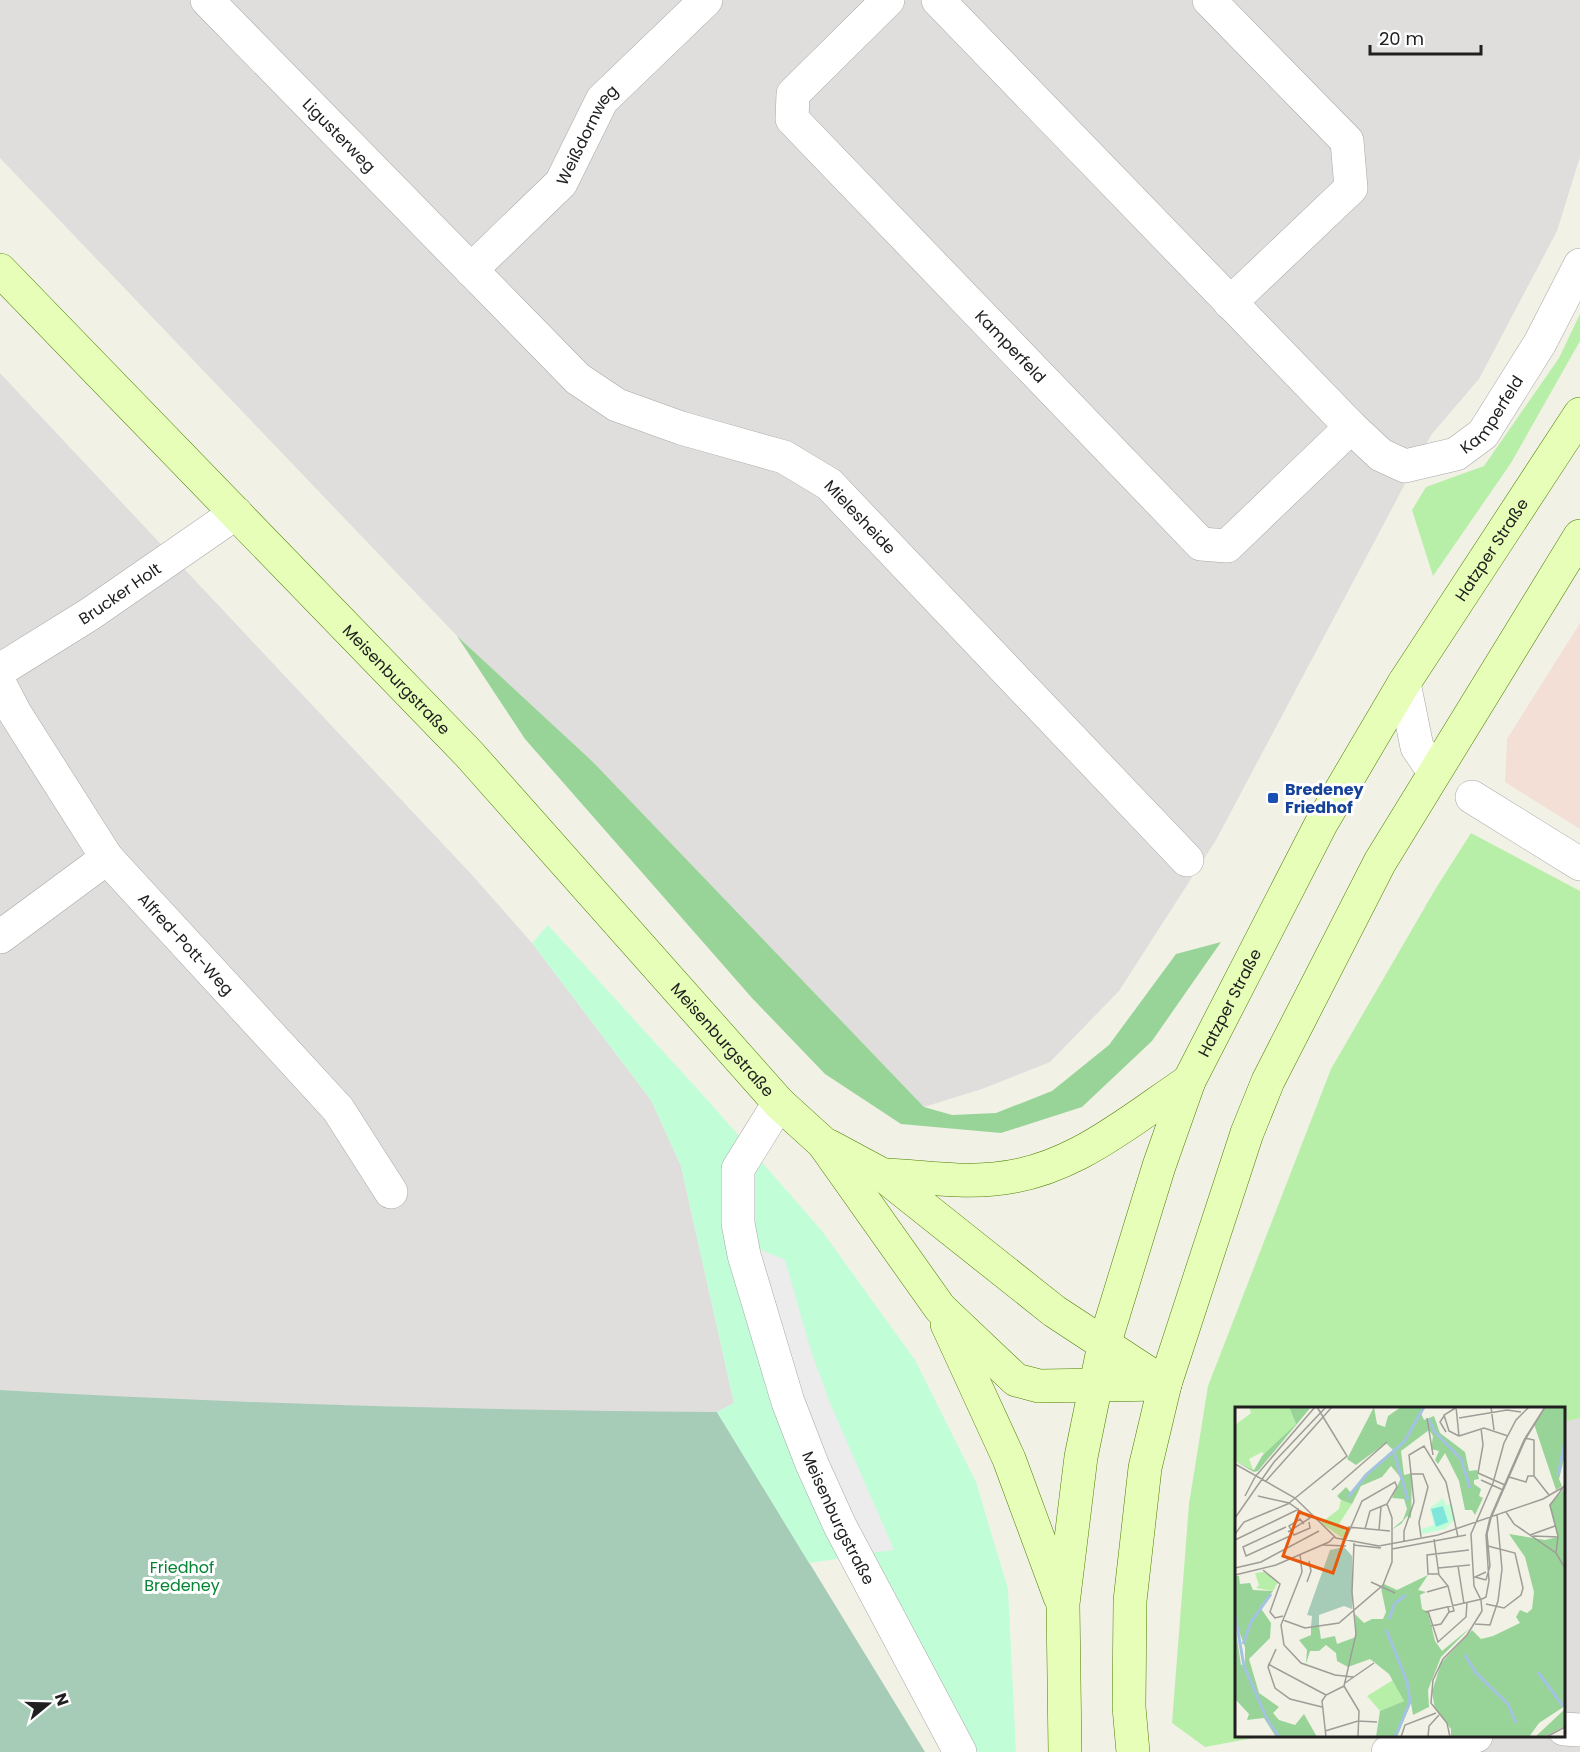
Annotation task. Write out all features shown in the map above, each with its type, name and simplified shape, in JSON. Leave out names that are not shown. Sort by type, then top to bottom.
[{"type":"main road","name":"Meisenburgstraße","points":[[0,270],[469,754],[779,1103],[823,1143],[940,1308],[1016,1380],[1039,1386],[1095,1387],[1165,1383]]},
{"type":"main road","name":"Hatzper Straße","points":[[1104,1344],[1159,1166],[1189,1081],[1321,824],[1404,683],[1580,414]]},
{"type":"main road","points":[[1133,1752],[1129,1707],[1130,1601],[1145,1468],[1165,1383],[1247,1133],[1268,1081],[1380,862],[1580,536]]},
{"type":"main road","points":[[883,1175],[993,1180],[1035,1172],[1079,1155],[1189,1081]]},
{"type":"main road","name":"Meisenburgstraße","points":[[823,1143],[883,1175],[1054,1311],[1165,1383]]},
{"type":"main road","points":[[940,1308],[1009,1459],[1063,1604]]},
{"type":"main road","points":[[1065,1752],[1063,1604],[1081,1457],[1104,1344]]},
{"type":"street","name":"Ligusterweg","points":[[207,0],[471,270]]},
{"type":"street","name":"Weißdornweg","points":[[471,270],[561,183],[602,100],[705,0]]},
{"type":"street","name":"Kamperfeld","points":[[888,0],[793,94],[792,119],[1201,544],[1227,546],[1351,427]]},
{"type":"street","name":"Kamperfeld","points":[[938,0],[1351,427],[1381,454],[1405,466],[1456,454],[1483,434],[1540,343],[1580,266]]},
{"type":"street","points":[[1209,0],[1347,141],[1351,188],[1230,303]]},
{"type":"street","name":"Mielesheide","points":[[471,270],[578,379],[617,405],[681,428],[784,457],[829,484],[1187,860]]},
{"type":"street","name":"Brucker Holt","points":[[0,670],[90,614],[236,513]]},
{"type":"street","points":[[1404,683],[1417,747],[1434,772]]},
{"type":"street","name":"Alfred-Pott-Weg","points":[[0,684],[15,713],[107,858],[338,1109],[390,1191]]},
{"type":"street","points":[[1472,797],[1580,864]]},
{"type":"street","points":[[0,938],[107,858]]},
{"type":"street","name":"Meisenburgstraße","points":[[779,1103],[738,1169],[738,1223],[744,1255],[788,1402],[812,1464],[840,1526],[960,1752]]},
{"type":"street","points":[[1565,1729],[1580,1730]]},
{"type":"street","points":[[1388,1752],[1470,1737]]},
{"type":"shaded area","points":[[0,0],[1580,0],[1580,157],[1557,231],[1479,379],[1431,435],[1216,840],[1119,991],[1050,1062],[982,1089],[924,1107],[593,762],[457,636],[0,158]]},
{"type":"shaded area","points":[[0,373],[472,875],[532,943],[651,1100],[681,1166],[734,1403],[717,1412],[509,1411],[211,1402],[0,1390]]},
{"type":"shaded area","points":[[1580,623],[1580,829],[1505,782],[1507,739]]},
{"type":"shaded area","points":[[759,1249],[785,1260],[811,1351],[830,1403],[894,1550],[869,1553],[806,1414]]},
{"type":"shaded area","points":[[1580,1418],[1580,1752],[1450,1752],[1450,1737],[1565,1737],[1565,1422]]},
{"type":"green space","points":[[1580,314],[1580,341],[1511,463],[1433,576],[1412,510],[1426,487],[1484,466],[1559,358]]},
{"type":"green space","points":[[457,636],[593,762],[924,1107],[952,1115],[996,1113],[1052,1091],[1109,1045],[1176,954],[1221,942],[1152,1041],[1082,1107],[1001,1133],[901,1124],[825,1074],[752,998],[525,739]]},
{"type":"green space","points":[[1471,833],[1580,891],[1580,1418],[1565,1422],[1565,1407],[1235,1407],[1235,1737],[1259,1737],[1205,1747],[1172,1723],[1189,1504],[1208,1386],[1331,1069],[1436,888]]},
{"type":"green space","points":[[548,925],[712,1105],[822,1231],[915,1360],[976,1482],[1008,1589],[1016,1752],[970,1752],[864,1555],[809,1563],[717,1412],[734,1403],[681,1166],[651,1100],[532,943]]},
{"type":"green space","name":"Friedhof Bredeney","points":[[0,1390],[358,1405],[717,1412],[925,1752],[0,1752]]},
{"type":"place","name":"Bredeney Friedhof","points":[[1273,798]]}]
